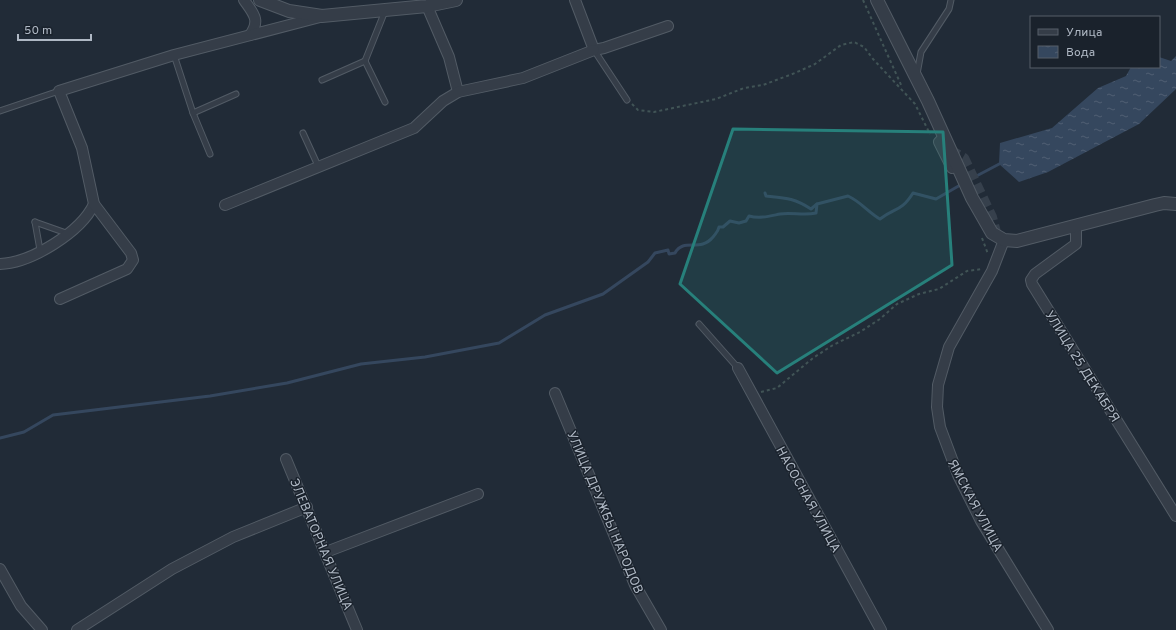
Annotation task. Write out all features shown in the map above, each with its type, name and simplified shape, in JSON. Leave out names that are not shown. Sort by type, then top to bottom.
[{"type":"street","points":[[244,0],[255,19],[255,27],[250,35]]},
{"type":"street","points":[[60,299],[126,269],[132,260],[128,248],[94,204],[82,148],[59,91],[174,55],[322,16],[385,11],[426,6],[456,0]]},
{"type":"street","points":[[575,0],[594,50]]},
{"type":"street","points":[[877,0],[928,101],[938,137],[992,233],[1004,240],[1017,241],[1030,239],[1155,205],[1164,203],[1176,204]]},
{"type":"street","points":[[266,1],[289,11],[322,16]]},
{"type":"street","points":[[426,6],[449,57],[458,92]]},
{"type":"street","points":[[225,205],[319,168],[414,128],[443,102],[458,92],[523,78],[594,50],[668,26]]},
{"type":"street","points":[[0,264],[27,258],[70,234],[82,223],[94,204]]},
{"type":"street","name":"УЛИЦА 25 ДЕКАБРЯ","points":[[1076,226],[1076,244],[1035,274],[1031,280],[1032,284],[1176,516]]},
{"type":"street","name":"ЯМСКАЯ УЛИЦА","points":[[1004,240],[993,267],[949,347],[938,385],[938,418],[955,469],[981,521],[1048,630]]},
{"type":"street","name":"НАСОСНАЯ УЛИЦА","points":[[738,368],[881,630]]},
{"type":"street","name":"УЛИЦА ДРУЖБЫ НАРОДОВ","points":[[555,393],[635,585],[661,630]]},
{"type":"street","name":"ЭЛЕВАТОРНАЯ УЛИЦА","points":[[286,459],[326,552],[357,630]]},
{"type":"street","points":[[326,552],[478,494]]},
{"type":"street","points":[[77,630],[172,569],[233,537],[307,507]]},
{"type":"street","points":[[0,569],[21,606],[42,630]]},
{"type":"lane","points":[[916,78],[921,52],[949,9],[951,0]]},
{"type":"lane","points":[[322,80],[365,61],[385,11]]},
{"type":"lane","points":[[594,50],[627,100]]},
{"type":"lane","points":[[174,55],[193,113],[210,154]]},
{"type":"lane","points":[[365,61],[385,102]]},
{"type":"lane","points":[[0,111],[59,91]]},
{"type":"lane","points":[[193,113],[236,94]]},
{"type":"lane","points":[[303,132],[319,168]]},
{"type":"lane","points":[[40,250],[36,222],[70,234]]},
{"type":"lane","points":[[699,324],[738,368]]},
{"type":"path","points":[[864,0],[903,90]]},
{"type":"path","points":[[627,100],[638,110],[654,112],[716,99],[744,88],[763,85],[795,73],[815,64],[841,45],[854,42],[864,47],[873,59],[903,90],[915,104],[938,137]]},
{"type":"path","points":[[752,394],[777,388],[813,358],[833,345],[860,332],[880,319],[898,304],[920,294],[939,289],[967,271],[993,267]]},
{"type":"highlighted area","points":[[733,129],[943,132],[952,265],[777,373],[680,284]]},
{"type":"water","points":[[1176,56],[1176,89],[1139,124],[1048,172],[1019,182],[999,164],[1000,143],[1052,128],[1098,88],[1126,76],[1130,68],[1160,68],[1160,57],[1171,61]]},
{"type":"waterway","points":[[967,181],[1003,162]]},
{"type":"waterway","points":[[0,438],[24,432],[53,415],[210,396],[287,383],[361,364],[425,357],[499,343],[545,315],[603,294],[648,262],[655,253],[668,250],[669,254],[675,253],[683,246],[698,245],[708,242],[717,232],[719,227],[723,227],[730,221],[739,223],[746,221],[749,216],[761,217],[784,214],[816,213],[817,204],[848,196],[880,219],[902,206],[913,193],[936,199],[962,184]]},
{"type":"waterway","points":[[765,193],[766,196],[785,198],[805,205],[811,209],[817,204]]},
{"type":"tunnel","points":[[950,150],[964,158],[992,217],[997,236]]}]
